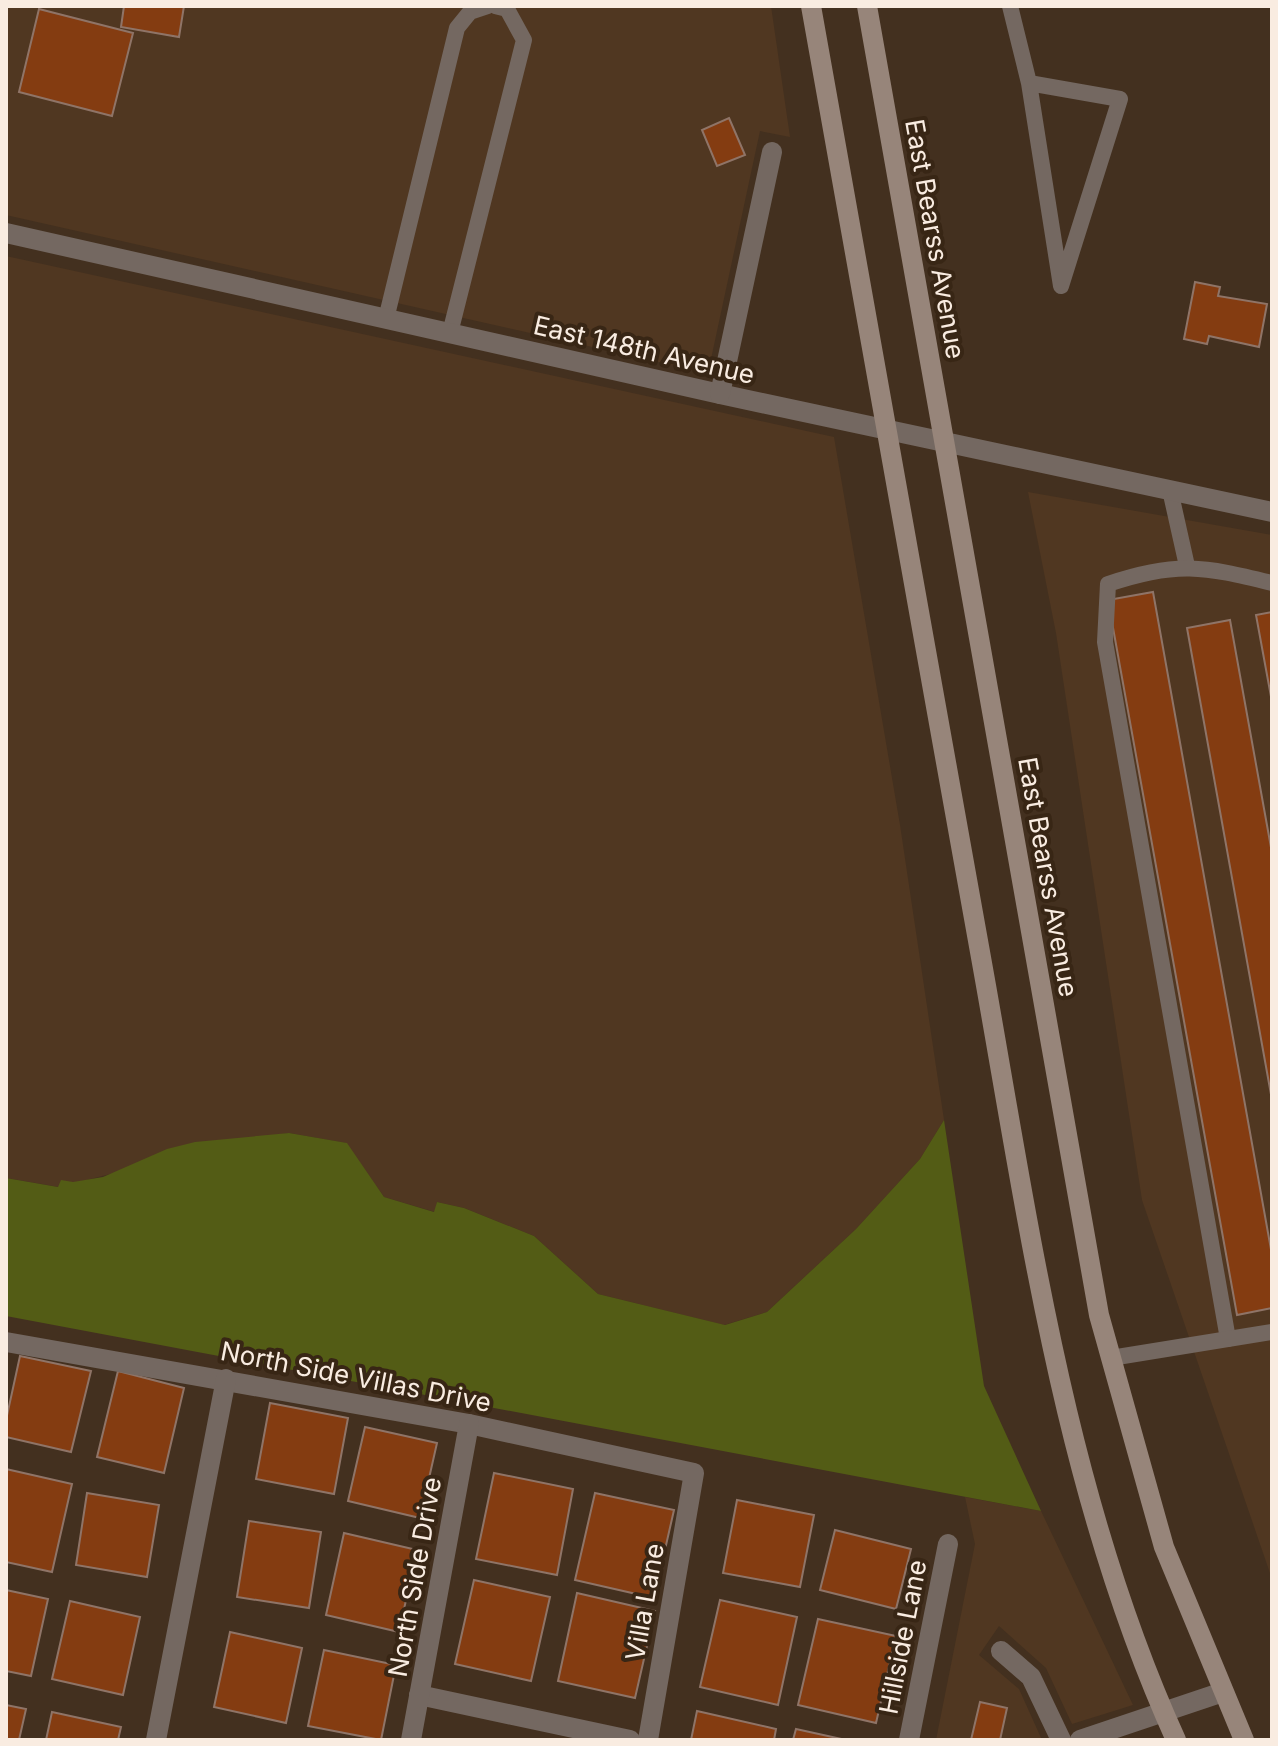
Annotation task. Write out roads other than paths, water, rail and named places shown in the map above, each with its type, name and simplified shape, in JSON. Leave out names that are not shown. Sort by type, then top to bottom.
[{"type":"main road","points":[[811,6],[1038,1279],[1101,1541],[1120,1602],[1176,1740]]},
{"type":"main road","name":"East Bearss Avenue","points":[[867,6],[1099,1315],[1164,1547],[1244,1740]]},
{"type":"street","points":[[720,394],[772,152]]},
{"type":"street","name":"East 148th Avenue","points":[[6,233],[720,394],[1272,512]]},
{"type":"street","name":"North Side Villas Drive","points":[[6,1342],[469,1424],[694,1473]]},
{"type":"street","points":[[156,1740],[226,1379]]},
{"type":"street","name":"North Side Drive","points":[[411,1740],[469,1424]]},
{"type":"street","name":"Villa Lane","points":[[648,1740],[694,1473]]},
{"type":"street","name":"Hillside Lane","points":[[909,1740],[948,1544]]},
{"type":"street","points":[[1001,1651],[1031,1677],[1061,1740]]},
{"type":"street","points":[[1080,1740],[1223,1692]]},
{"type":"street","points":[[419,1695],[630,1740]]},
{"type":"lane","points":[[386,319],[457,28],[470,12],[488,6]]},
{"type":"lane","points":[[450,333],[524,40],[507,9],[495,6]]},
{"type":"lane","points":[[1010,6],[1029,83],[1061,286],[1120,99],[1029,83]]},
{"type":"lane","points":[[1170,490],[1187,566]]},
{"type":"lane","points":[[1228,1339],[1105,642],[1108,584],[1147,571],[1187,566],[1272,583]]},
{"type":"lane","points":[[1111,1358],[1272,1332]]}]
